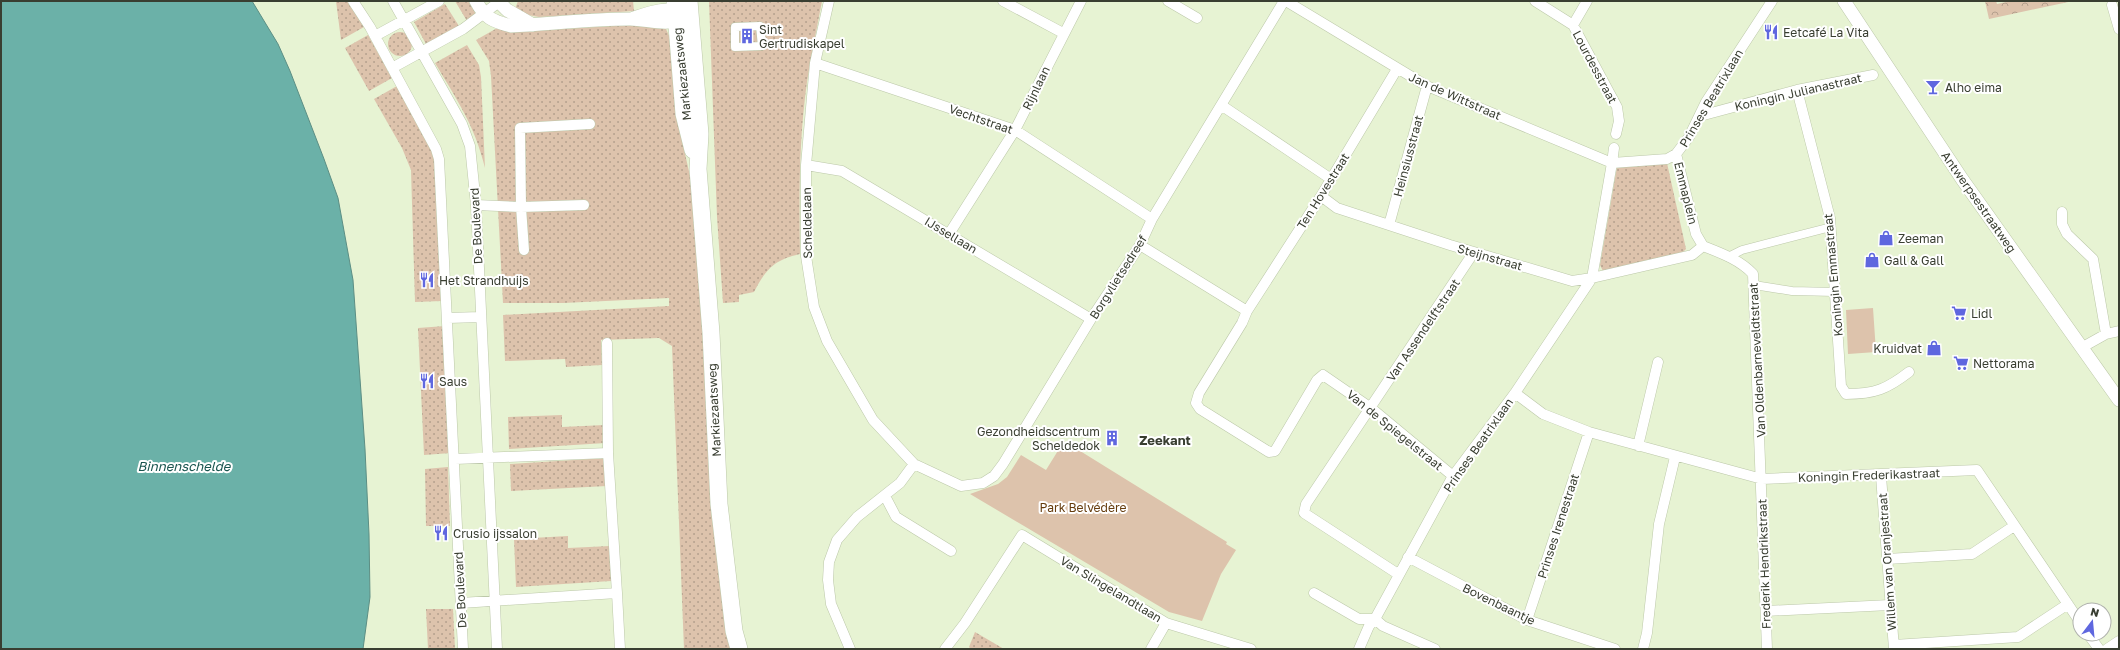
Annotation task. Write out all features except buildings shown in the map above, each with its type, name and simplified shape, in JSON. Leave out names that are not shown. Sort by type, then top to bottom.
[{"type":"main road","name":"Markiezaatsweg","points":[[681,10],[700,134],[698,169],[711,333],[719,504],[734,631],[739,649]]},
{"type":"street","name":"De Boulevard","points":[[354,1],[436,148],[439,160],[455,459],[463,649]]},
{"type":"street","name":"De Boulevard","points":[[393,1],[462,124],[470,146],[476,205],[480,316],[497,649]]},
{"type":"street","points":[[372,32],[401,15],[439,1]]},
{"type":"street","points":[[476,1],[483,15],[497,23],[511,26],[631,19],[650,12],[681,10]]},
{"type":"street","name":"Scheldelaan","points":[[829,1],[815,63],[806,165],[806,256],[814,307],[827,341],[873,420],[914,464]]},
{"type":"street","points":[[1003,1],[1063,33]]},
{"type":"street","name":"Rijnlaan","points":[[949,234],[1015,130],[1063,33],[1081,1]]},
{"type":"street","points":[[1169,1],[1197,18]]},
{"type":"street","name":"Jan de Wittstraat","points":[[1285,1],[1397,70],[1427,86],[1612,163]]},
{"type":"street","name":"Borgvlietsedreef","points":[[914,464],[961,486],[983,483],[994,476],[1003,464],[1091,319],[1140,245],[1152,219],[1285,1]]},
{"type":"street","points":[[1535,1],[1573,25],[1587,1]]},
{"type":"street","name":"Prinses Beatrixlaan","points":[[1676,154],[1689,137],[1706,102],[1772,1]]},
{"type":"street","name":"Antwerpsestraatweg","points":[[1844,1],[1962,179],[2119,400]]},
{"type":"street","points":[[392,68],[463,29],[499,2],[507,10],[533,25]]},
{"type":"street","points":[[2112,6],[2119,29]]},
{"type":"street","name":"Lourdesstraat","points":[[1573,25],[1617,107],[1619,121],[1616,134]]},
{"type":"street","name":"Vechtstraat","points":[[815,63],[1015,130],[1152,219]]},
{"type":"street","name":"Ten Hovestraat","points":[[1316,380],[1275,451],[1269,452],[1200,408],[1196,403],[1199,393],[1242,323],[1247,311],[1321,196],[1397,70]]},
{"type":"street","name":"Koningin Julianastraat","points":[[1700,116],[1797,90],[1873,74]]},
{"type":"street","name":"Heinsiusstraat","points":[[1390,226],[1427,86]]},
{"type":"street","name":"Koningin Emmastraat","points":[[1797,90],[1831,227],[1841,386],[1846,394],[1879,391],[1891,386],[1909,372]]},
{"type":"street","points":[[1221,105],[1331,178]]},
{"type":"street","points":[[524,250],[521,207],[520,128],[590,124]]},
{"type":"street","points":[[1614,148],[1592,278],[1692,255],[1703,246]]},
{"type":"street","name":"Emmaplein","points":[[1612,163],[1667,159],[1676,154],[1696,234],[1703,246]]},
{"type":"street","name":"IJssellaan","points":[[806,165],[842,171],[1091,319]]},
{"type":"street","name":"Steijnstraat","points":[[1321,196],[1337,208],[1474,252],[1572,281],[1592,278]]},
{"type":"street","points":[[476,205],[521,207],[584,205]]},
{"type":"street","points":[[2062,212],[2062,224],[2067,234],[2092,259],[2106,334]]},
{"type":"street","points":[[1728,257],[1742,250],[1831,227]]},
{"type":"street","points":[[1140,245],[1247,311]]},
{"type":"street","name":"Van Oldenbarneveldtstraat","points":[[1703,246],[1746,267],[1753,274],[1762,480]]},
{"type":"street","name":"Van Assendelftstraat","points":[[1398,574],[1304,513],[1306,504],[1474,252]]},
{"type":"street","name":"Prinses Beatrixlaan","points":[[1359,649],[1369,626],[1375,619],[1398,574],[1453,476],[1515,393],[1592,278]]},
{"type":"street","points":[[1754,285],[1792,291],[1835,292]]},
{"type":"street","points":[[448,318],[480,316]]},
{"type":"street","points":[[2081,348],[2106,334],[2119,331]]},
{"type":"street","points":[[607,343],[608,453],[620,649]]},
{"type":"street","points":[[1638,446],[1658,362]]},
{"type":"street","name":"Van de Spiegelstraat","points":[[1316,380],[1323,375],[1371,408],[1453,476]]},
{"type":"street","name":"Koningin Frederikastraat","points":[[1515,393],[1543,414],[1589,432],[1762,480],[1881,476],[1977,470],[2014,526]]},
{"type":"street","name":"Prinses Irenestraat","points":[[1527,620],[1589,432]]},
{"type":"street","points":[[455,459],[608,453]]},
{"type":"street","points":[[1643,649],[1647,633],[1659,524],[1675,456]]},
{"type":"street","points":[[850,649],[831,604],[828,580],[829,562],[837,540],[857,517],[886,496],[900,483],[914,464]]},
{"type":"street","name":"Willem van Oranjestraat","points":[[1881,476],[1894,647]]},
{"type":"street","name":"Frederik Hendrikstraat","points":[[1762,480],[1767,649]]},
{"type":"street","points":[[886,496],[896,517],[951,551]]},
{"type":"street","points":[[1887,560],[1972,554],[2014,526],[2072,610]]},
{"type":"street","name":"Van Slingelandtlaan","points":[[945,649],[965,623],[1022,535],[1166,623],[1251,649]]},
{"type":"street","name":"Bovenbaantje","points":[[1408,557],[1527,620],[1615,649]]},
{"type":"street","points":[[461,603],[617,593]]},
{"type":"street","points":[[1314,593],[1359,619],[1375,619],[1383,626],[1435,649]]},
{"type":"street","points":[[1894,647],[2018,637],[2068,604]]},
{"type":"street","points":[[1766,611],[1890,605]]},
{"type":"street","points":[[1151,649],[1166,623]]},
{"type":"street","points":[[2108,649],[2119,641]]},
{"type":"green space","points":[[336,1],[349,1],[364,27],[341,40]]},
{"type":"green space","points":[[455,1],[468,1],[477,15],[467,21]]},
{"type":"green space","points":[[518,1],[633,1],[634,11],[539,17],[528,15],[515,9]]},
{"type":"green space","points":[[709,1],[822,1],[804,103],[802,125],[800,254],[791,256],[777,263],[767,271],[754,292],[739,295],[739,302],[723,303],[717,217]]},
{"type":"green space","points":[[1985,1],[1996,1],[1997,4],[2011,1],[2073,1],[1989,19]]},
{"type":"green space","points":[[445,4],[459,26],[426,44],[414,22]]},
{"type":"green space","points":[[630,25],[653,26],[666,29],[670,38],[678,123],[693,189],[730,649],[684,649],[672,346],[659,338],[601,340],[602,365],[566,367],[565,359],[505,361],[503,315],[669,306],[669,298],[563,303],[503,303],[491,76],[489,61],[476,40],[499,27],[545,30]]},
{"type":"green space","points":[[400,32],[405,33],[411,39],[411,49],[405,55],[400,56],[395,55],[389,49],[388,44],[389,39],[395,33]]},
{"type":"green space","points":[[368,35],[392,78],[369,91],[345,48]]},
{"type":"green space","points":[[467,45],[479,65],[481,77],[485,168],[471,126],[435,63]]},
{"type":"green space","points":[[397,86],[433,150],[437,166],[442,301],[415,302],[411,170],[402,148],[374,99]]},
{"type":"green space","points":[[1667,163],[1686,249],[1682,253],[1603,271],[1600,265],[1617,167]]},
{"type":"green space","points":[[1873,308],[1876,352],[1848,354],[1846,310]]},
{"type":"green space","points":[[445,326],[451,453],[424,455],[418,328]]},
{"type":"green space","points":[[562,415],[562,427],[605,425],[606,443],[509,449],[508,417]]},
{"type":"green space","name":"Park Belvédère","points":[[1064,441],[1227,542],[1226,544],[1236,550],[1221,574],[1202,621],[1169,612],[970,494],[998,484],[1007,477],[1021,455],[1046,470]]},
{"type":"green space","points":[[606,458],[607,486],[511,491],[510,464]]},
{"type":"green space","points":[[448,467],[450,526],[426,526],[425,469]]},
{"type":"green space","points":[[568,536],[568,548],[610,546],[611,581],[516,587],[514,539]]},
{"type":"green space","points":[[426,609],[453,609],[455,649],[428,649]]},
{"type":"green space","points":[[975,632],[1004,649],[971,649],[969,647]]},
{"type":"water","name":"Binnenschelde","points":[[1,1],[252,1],[278,44],[290,71],[338,198],[353,280],[365,449],[369,534],[370,597],[363,649],[1,649]]},
{"type":"place","name":"Eetcafé La Vita","points":[[1771,32]]},
{"type":"place","name":"Sint Gertrudiskapel","points":[[747,36]]},
{"type":"place","name":"Alho eima","points":[[1933,87]]},
{"type":"place","name":"Zeeman","points":[[1886,238]]},
{"type":"place","name":"Gall & Gall","points":[[1872,260]]},
{"type":"place","name":"Het Strandhuijs","points":[[427,280]]},
{"type":"place","name":"Lidl","points":[[1959,313]]},
{"type":"place","name":"Kruidvat","points":[[1934,348]]},
{"type":"place","name":"Nettorama","points":[[1961,363]]},
{"type":"place","name":"Saus","points":[[427,381]]},
{"type":"place","name":"Gezondheidscentrum Scheldedok","points":[[1112,438]]},
{"type":"place","name":"Crusio ijssalon","points":[[441,533]]},
{"type":"district","name":"Zeekant","points":[[1165,440]]}]
